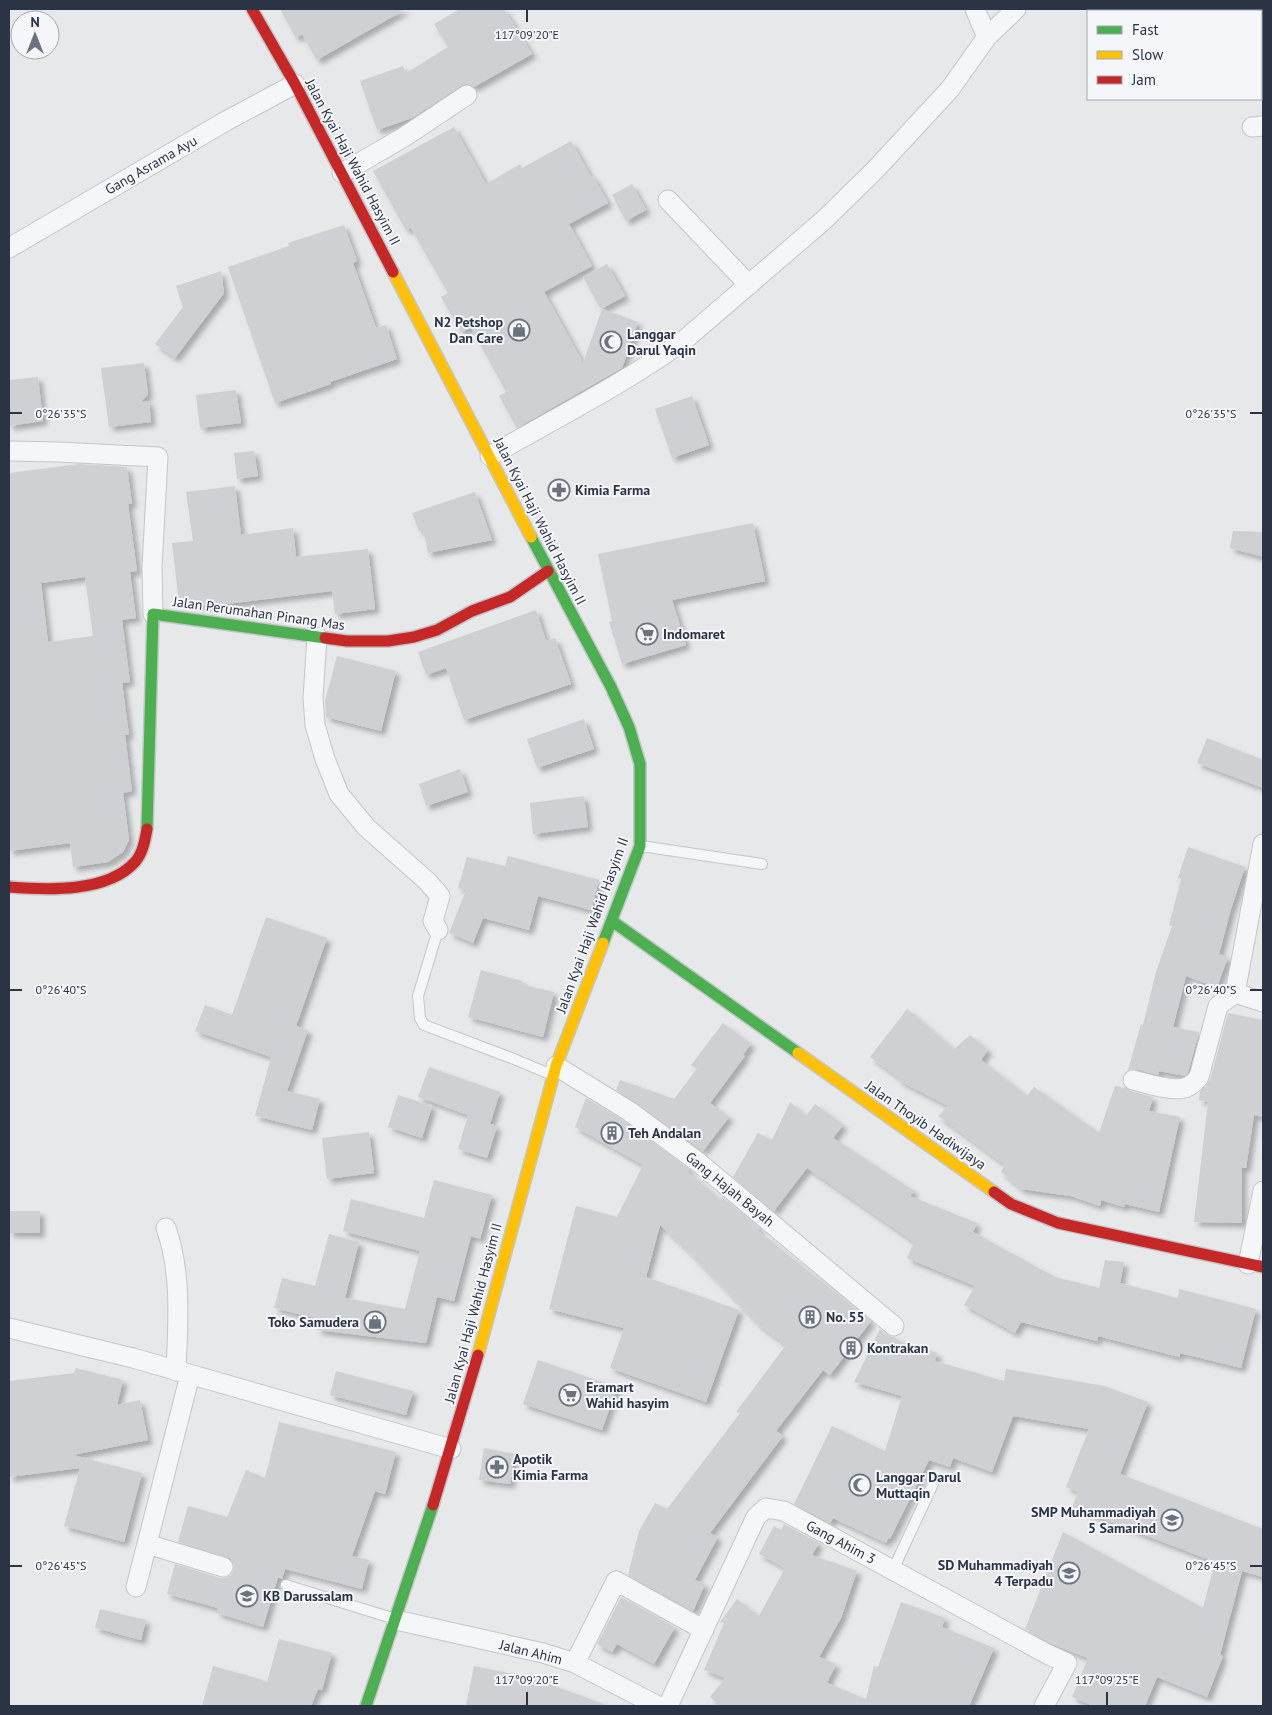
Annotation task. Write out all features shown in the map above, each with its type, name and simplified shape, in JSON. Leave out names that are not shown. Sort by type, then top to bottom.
[{"type":"street","name":"Jalan Kyai Haji Wahid Hasyim II","points":[[252,9],[295,84],[490,456],[548,572],[611,687],[629,727],[640,764],[640,846],[554,1071],[466,1399],[396,1620],[366,1706]]},
{"type":"street","points":[[975,9],[987,37]]},
{"type":"street","points":[[490,456],[659,358],[682,342],[824,220],[875,170],[950,89],[987,37],[1016,9]]},
{"type":"street","name":"Gang Asrama Ayu","points":[[9,248],[226,121],[295,84]]},
{"type":"street","points":[[342,173],[410,133],[467,95]]},
{"type":"street","points":[[668,200],[749,285]]},
{"type":"street","points":[[9,451],[158,457],[152,567],[153,614]]},
{"type":"street","name":"Jalan Perumahan Pinang Mas","points":[[9,887],[66,889],[96,884],[117,876],[134,862],[142,849],[145,843],[148,818],[153,614],[347,641],[388,641],[437,630],[472,611],[510,597],[548,572]]},
{"type":"street","points":[[317,637],[313,698],[315,726],[325,759],[339,794],[366,827],[440,896],[433,921],[438,930]]},
{"type":"street","points":[[1133,1080],[1175,1089],[1186,1088],[1194,1084],[1199,1077],[1218,1006],[1235,993],[1263,844]]},
{"type":"street","name":"Jalan Thoyib Hadiwijaya","points":[[612,920],[1011,1204],[1058,1223],[1256,1265]]},
{"type":"street","points":[[1235,993],[1263,1002]]},
{"type":"street","name":"Gang Hajah Bayah","points":[[554,1071],[629,1111],[698,1162],[894,1326]]},
{"type":"street","points":[[1256,1265],[1263,1191]]},
{"type":"street","points":[[136,1587],[147,1544],[183,1373],[177,1285],[172,1246],[166,1228]]},
{"type":"street","points":[[9,1328],[133,1358],[451,1449]]},
{"type":"street","name":"Gang Ahim 3","points":[[668,1706],[756,1517],[766,1508],[784,1511],[1049,1655],[1067,1662],[1044,1706]]},
{"type":"street","points":[[147,1544],[223,1567]]},
{"type":"street","points":[[575,1662],[616,1581],[704,1630]]},
{"type":"street","name":"Jalan Ahim","points":[[396,1620],[575,1662],[658,1706]]},
{"type":"lane","points":[[640,846],[762,864]]},
{"type":"lane","points":[[438,930],[418,996],[420,1018],[424,1025],[514,1059],[554,1071]]},
{"type":"lane","points":[[893,1570],[933,1484]]},
{"type":"lane","points":[[286,1585],[396,1620]]},
{"type":"building","points":[[280,9],[406,9],[317,60],[302,34],[296,38]]},
{"type":"building","points":[[460,9],[504,9],[532,54],[474,87],[467,84],[461,86],[412,118],[377,130],[360,81],[403,66],[406,73],[448,47],[434,24]]},
{"type":"building","points":[[454,127],[486,184],[520,164],[522,168],[571,141],[608,203],[569,224],[592,266],[544,292],[583,363],[602,309],[638,322],[622,368],[517,428],[499,396],[506,392],[471,327],[461,333],[441,297],[448,293],[411,228],[406,230],[373,171]]},
{"type":"building","points":[[632,184],[646,210],[626,221],[612,195]]},
{"type":"building","points":[[344,225],[357,261],[353,263],[376,328],[386,325],[397,359],[275,403],[228,267],[289,246],[288,243]]},
{"type":"building","points":[[607,264],[625,296],[601,309],[583,277]]},
{"type":"building","points":[[221,271],[224,293],[175,358],[155,344],[183,307],[176,286]]},
{"type":"building","points":[[144,363],[148,394],[141,402],[149,401],[151,422],[109,427],[101,368]]},
{"type":"building","points":[[38,377],[43,421],[9,426],[9,380]]},
{"type":"building","points":[[236,390],[241,423],[200,428],[196,395]]},
{"type":"building","points":[[692,396],[709,445],[672,458],[655,409]]},
{"type":"building","points":[[254,451],[258,476],[237,479],[234,453]]},
{"type":"building","points":[[79,464],[127,467],[132,504],[128,504],[137,571],[130,572],[136,618],[122,620],[130,682],[122,683],[129,735],[125,735],[132,791],[123,793],[129,840],[123,852],[108,862],[73,867],[70,843],[9,851],[9,473]],"holes":[[[85,577],[93,636],[48,642],[41,583]]]},
{"type":"building","points":[[235,486],[241,535],[293,528],[296,557],[368,549],[375,609],[335,614],[332,591],[209,606],[179,602],[172,543],[193,541],[186,492]]},
{"type":"building","points":[[475,492],[492,540],[428,553],[423,529],[419,531],[412,513]]},
{"type":"building","points":[[753,523],[765,581],[672,600],[686,645],[622,664],[609,622],[612,621],[598,554]]},
{"type":"building","points":[[1233,531],[1263,532],[1263,557],[1230,548]]},
{"type":"building","points":[[536,610],[546,641],[555,638],[571,684],[464,720],[446,668],[426,675],[418,652]]},
{"type":"building","points":[[337,656],[396,671],[381,731],[326,717],[325,701]]},
{"type":"building","points":[[584,719],[594,749],[537,768],[527,739]]},
{"type":"building","points":[[1207,738],[1263,760],[1263,788],[1197,763]]},
{"type":"building","points":[[460,769],[468,792],[426,806],[419,784]]},
{"type":"building","points":[[584,796],[588,827],[533,834],[530,803]]},
{"type":"building","points":[[1188,847],[1245,867],[1219,954],[1228,957],[1217,987],[1186,976],[1173,1027],[1199,1032],[1188,1073],[1185,1076],[1159,1071],[1158,1075],[1136,1069],[1128,1070],[1141,1024],[1143,1025],[1156,972],[1172,926],[1169,925],[1181,879],[1178,878]]},
{"type":"building","points":[[508,856],[599,880],[591,910],[538,896],[529,930],[483,918],[473,943],[449,933],[466,890],[458,888],[467,857],[505,866]]},
{"type":"building","points":[[266,917],[327,938],[296,1026],[308,1030],[287,1091],[320,1099],[312,1130],[255,1116],[271,1057],[195,1031],[205,1005],[232,1015]]},
{"type":"building","points":[[481,970],[522,981],[521,984],[554,992],[543,1037],[468,1017]]},
{"type":"building","points":[[907,1009],[954,1049],[970,1035],[988,1050],[981,1060],[1027,1096],[1034,1087],[1099,1133],[1115,1086],[1124,1088],[1124,1086],[1130,1091],[1153,1097],[1149,1111],[1180,1117],[1159,1212],[1125,1204],[1124,1207],[1101,1200],[1100,1206],[1071,1196],[1021,1189],[1001,1172],[1005,1165],[938,1116],[948,1106],[898,1080],[899,1078],[870,1057]]},
{"type":"building","points":[[1228,1013],[1263,1020],[1263,1117],[1254,1115],[1246,1168],[1242,1168],[1242,1223],[1194,1222],[1208,1102],[1199,1100],[1200,1092],[1210,1080]]},
{"type":"building","points":[[723,1023],[751,1044],[743,1055],[745,1056],[710,1103],[729,1117],[703,1151],[636,1102],[616,1090],[620,1080],[674,1099],[697,1069],[691,1065]]},
{"type":"building","points":[[429,1067],[500,1092],[490,1124],[497,1126],[487,1158],[458,1149],[468,1115],[418,1097]]},
{"type":"building","points":[[398,1095],[432,1106],[422,1138],[388,1127]]},
{"type":"building","points":[[586,1098],[623,1120],[689,1169],[688,1172],[721,1200],[722,1197],[760,1229],[758,1231],[871,1321],[830,1375],[823,1370],[776,1431],[783,1436],[710,1533],[718,1537],[695,1580],[705,1584],[693,1611],[628,1575],[639,1531],[655,1503],[667,1509],[740,1413],[736,1412],[786,1345],[760,1326],[685,1248],[660,1225],[646,1277],[739,1310],[706,1402],[610,1368],[624,1328],[549,1309],[576,1206],[617,1217],[643,1165],[575,1127]]},
{"type":"building","points":[[790,1102],[806,1116],[815,1104],[843,1125],[833,1138],[914,1191],[910,1196],[977,1223],[973,1232],[1055,1277],[1099,1288],[1105,1260],[1124,1262],[1120,1283],[1178,1298],[1179,1289],[1256,1309],[1241,1368],[1180,1353],[1179,1357],[1098,1336],[1097,1341],[1021,1322],[1015,1333],[964,1305],[975,1286],[907,1258],[914,1242],[807,1168],[774,1211],[733,1177],[758,1133],[772,1140]]},
{"type":"building","points":[[369,1132],[374,1173],[327,1179],[322,1138]]},
{"type":"building","points":[[434,1180],[492,1195],[480,1239],[471,1236],[454,1301],[437,1297],[426,1343],[317,1330],[319,1319],[274,1308],[282,1278],[315,1286],[329,1234],[359,1242],[345,1298],[405,1309],[420,1251],[343,1231],[351,1199],[424,1218]]},
{"type":"building","points":[[9,1211],[40,1211],[40,1233],[9,1233]]},
{"type":"building","points":[[880,1329],[901,1342],[937,1353],[935,1361],[1004,1381],[1006,1369],[1104,1386],[1148,1402],[1120,1474],[1263,1529],[1263,1577],[1242,1571],[1220,1655],[1223,1656],[1207,1697],[1157,1677],[1145,1706],[1094,1706],[1072,1697],[1088,1658],[1054,1645],[1025,1629],[1063,1532],[1203,1608],[1215,1562],[1072,1507],[1078,1492],[1066,1487],[1089,1429],[1013,1416],[992,1472],[953,1458],[950,1467],[929,1460],[890,1539],[888,1538],[886,1543],[833,1518],[830,1523],[794,1504],[832,1426],[885,1451],[902,1396],[854,1382]]},
{"type":"building","name":"Eramart Wahid hasyim","points":[[538,1360],[617,1387],[602,1430],[523,1404]]},
{"type":"building","points":[[76,1368],[123,1380],[117,1405],[140,1400],[148,1440],[73,1455],[142,1473],[124,1542],[64,1526],[80,1468],[9,1477],[9,1381],[74,1373]]},
{"type":"building","points":[[336,1371],[413,1391],[406,1415],[330,1395]]},
{"type":"building","points":[[279,1422],[396,1452],[385,1494],[375,1491],[352,1556],[369,1560],[362,1589],[285,1569],[282,1579],[278,1577],[263,1627],[217,1613],[218,1608],[167,1594],[175,1564],[220,1578],[226,1578],[231,1575],[234,1565],[231,1559],[178,1542],[188,1506],[227,1517],[246,1470],[265,1478]]},
{"type":"building","name":"Apotik Kimia Farma","points":[[484,1448],[515,1454],[510,1484],[479,1480]]},
{"type":"building","points":[[784,1524],[819,1543],[812,1555],[857,1571],[841,1618],[819,1657],[836,1664],[827,1683],[866,1699],[874,1666],[878,1667],[901,1602],[945,1618],[942,1627],[994,1648],[969,1706],[722,1706],[710,1697],[725,1678],[704,1670],[724,1623],[720,1622],[737,1599],[759,1616],[785,1568],[759,1554],[774,1526],[781,1530]]},
{"type":"building","points":[[621,1597],[675,1627],[654,1664],[617,1644],[612,1652],[597,1644]]},
{"type":"building","points":[[100,1609],[146,1620],[141,1640],[95,1628]]},
{"type":"building","points":[[279,1639],[332,1653],[322,1690],[318,1689],[311,1706],[202,1706],[213,1666],[267,1682]]},
{"type":"building","points":[[474,1666],[532,1678],[604,1704],[603,1706],[466,1706]]},
{"type":"traffic: fast","points":[[531,537],[611,687],[629,727],[640,764],[640,846],[603,943]]},
{"type":"traffic: fast","points":[[147,829],[153,614],[325,638]]},
{"type":"traffic: fast","points":[[612,921],[798,1053]]},
{"type":"traffic: fast","points":[[366,1706],[433,1505]]},
{"type":"traffic: slow","points":[[393,272],[531,537]]},
{"type":"traffic: slow","points":[[478,1355],[556,1066],[603,943]]},
{"type":"traffic: slow","points":[[798,1053],[994,1192]]},
{"type":"traffic: jam","points":[[252,9],[295,84],[393,272]]},
{"type":"traffic: jam","points":[[325,638],[347,641],[388,641],[414,637],[437,630],[472,611],[510,597],[548,571]]},
{"type":"traffic: jam","points":[[9,887],[58,889],[93,884],[109,879],[123,872],[135,862],[140,855],[147,829]]},
{"type":"traffic: jam","points":[[994,1192],[1011,1204],[1058,1223],[1263,1267]]},
{"type":"traffic: jam","points":[[433,1505],[478,1355]]},
{"type":"place","name":"N2 Petshop Dan Care","points":[[519,330]]},
{"type":"place","name":"Langgar Darul Yaqin","points":[[611,342]]},
{"type":"place","name":"Kimia Farma","points":[[559,490]]},
{"type":"place","name":"Indomaret","points":[[647,634]]},
{"type":"place","name":"Teh Andalan","points":[[612,1133]]},
{"type":"place","name":"No. 55","points":[[810,1317]]},
{"type":"place","name":"Toko Samudera","points":[[375,1322]]},
{"type":"place","name":"Kontrakan","points":[[851,1348]]},
{"type":"place","name":"Eramart Wahid hasyim","points":[[570,1395]]},
{"type":"place","name":"Apotik Kimia Farma","points":[[497,1467]]},
{"type":"place","name":"Langgar Darul Muttaqin","points":[[860,1485]]},
{"type":"place","name":"SMP Muhammadiyah 5 Samarind","points":[[1172,1520]]},
{"type":"place","name":"SD Muhammadiyah 4 Terpadu","points":[[1069,1573]]},
{"type":"place","name":"KB Darussalam","points":[[247,1596]]}]
